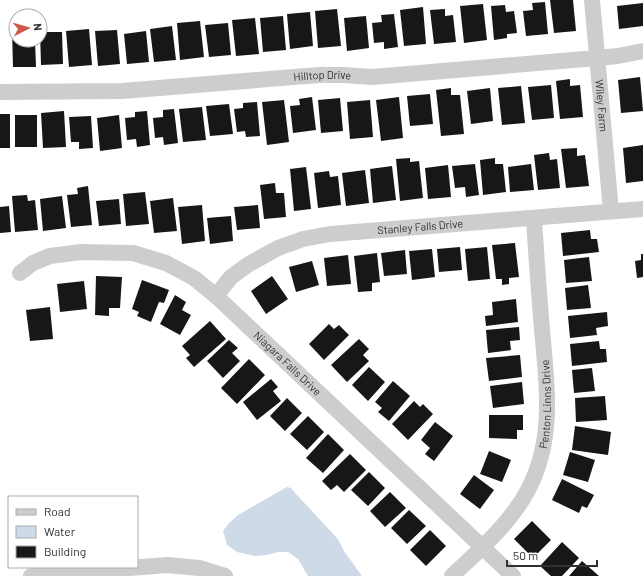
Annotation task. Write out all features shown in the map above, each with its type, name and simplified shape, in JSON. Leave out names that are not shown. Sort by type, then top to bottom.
[{"type":"street","name":"Wiley Farm","points":[[592,0],[610,211]]},
{"type":"street","name":"Hilltop Drive","points":[[0,92],[122,91],[319,75],[372,77],[598,58],[643,51]]},
{"type":"street","name":"Stanley Falls Drive","points":[[216,296],[230,277],[249,264],[278,248],[303,239],[330,234],[643,209]]},
{"type":"street","name":"Penton Linns Drive","points":[[452,576],[483,547],[514,514],[528,490],[540,460],[546,430],[548,399],[534,218]]},
{"type":"street","name":"Niagara Falls Drive","points":[[20,274],[33,264],[50,256],[81,252],[133,253],[166,263],[194,278],[216,296],[513,576]]},
{"type":"street","points":[[31,576],[130,572],[167,565],[200,568],[225,576]]},
{"type":"water","points":[[287,487],[291,488],[338,539],[344,551],[362,576],[308,576],[298,559],[288,552],[278,552],[255,556],[237,552],[227,545],[223,531],[228,524],[238,515]]},
{"type":"building","points":[[550,0],[573,0],[576,31],[554,33]]},
{"type":"building","points":[[545,2],[548,34],[526,36],[523,11],[533,10],[532,3]]},
{"type":"building","points":[[643,3],[643,26],[619,29],[617,6]]},
{"type":"building","points":[[483,4],[487,40],[464,43],[460,6]]},
{"type":"building","points":[[505,5],[506,12],[514,11],[517,33],[507,34],[507,38],[494,40],[491,6]]},
{"type":"building","points":[[423,7],[426,44],[404,46],[400,10]]},
{"type":"building","points":[[337,9],[341,46],[318,48],[315,11]]},
{"type":"building","points":[[445,9],[445,16],[453,15],[456,42],[434,44],[430,10]]},
{"type":"building","points":[[310,12],[313,46],[290,49],[287,14]]},
{"type":"building","points":[[394,14],[398,47],[384,49],[384,42],[374,43],[372,23],[382,22],[381,15]]},
{"type":"building","points":[[283,16],[286,50],[263,52],[260,18]]},
{"type":"building","points":[[366,16],[369,48],[347,51],[344,18]]},
{"type":"building","points":[[255,18],[259,54],[236,56],[232,20]]},
{"type":"building","points":[[200,21],[204,57],[180,60],[177,23]]},
{"type":"building","points":[[228,23],[231,55],[209,57],[205,25]]},
{"type":"building","points":[[172,26],[176,60],[154,62],[150,29]]},
{"type":"building","points":[[89,29],[92,65],[69,67],[66,31]]},
{"type":"building","points":[[117,30],[120,64],[98,66],[95,31]]},
{"type":"building","points":[[146,31],[149,62],[127,64],[124,34]]},
{"type":"building","points":[[48,32],[62,32],[63,64],[41,65],[40,48],[48,48]]},
{"type":"building","points":[[12,48],[35,48],[36,67],[13,67]]},
{"type":"building","points":[[640,77],[643,111],[621,113],[618,80]]},
{"type":"building","points":[[570,79],[570,86],[580,85],[583,117],[560,119],[556,81]]},
{"type":"building","points":[[551,85],[554,118],[532,120],[528,87]]},
{"type":"building","points":[[521,86],[525,123],[502,125],[498,88]]},
{"type":"building","points":[[451,88],[451,95],[460,95],[464,134],[441,136],[436,90]]},
{"type":"building","points":[[490,88],[493,121],[471,124],[467,91]]},
{"type":"building","points":[[430,94],[433,124],[410,126],[407,96]]},
{"type":"building","points":[[312,97],[316,130],[293,133],[290,106],[300,105],[299,99]]},
{"type":"building","points":[[399,97],[403,138],[381,141],[376,100]]},
{"type":"building","points":[[340,98],[343,131],[321,133],[318,100]]},
{"type":"building","points":[[284,100],[289,142],[267,145],[262,102]]},
{"type":"building","points":[[370,100],[373,137],[350,139],[347,102]]},
{"type":"building","points":[[257,102],[260,136],[246,137],[245,131],[237,132],[234,109],[243,108],[243,103]]},
{"type":"building","points":[[229,104],[233,134],[210,136],[206,106]]},
{"type":"building","points":[[202,107],[206,140],[183,142],[179,109]]},
{"type":"building","points":[[174,109],[178,143],[164,145],[163,137],[155,138],[153,118],[163,117],[163,110]]},
{"type":"building","points":[[64,111],[66,147],[43,148],[41,113]]},
{"type":"building","points":[[147,111],[150,145],[137,147],[136,139],[127,140],[125,118],[135,117],[135,112]]},
{"type":"building","points":[[0,114],[10,114],[10,148],[0,148]]},
{"type":"building","points":[[15,115],[37,115],[37,147],[15,147]]},
{"type":"building","points":[[119,115],[122,148],[100,151],[97,118]]},
{"type":"building","points":[[91,116],[93,148],[79,149],[79,142],[71,142],[69,117]]},
{"type":"building","points":[[643,145],[643,181],[626,183],[623,148]]},
{"type":"building","points":[[577,148],[577,156],[585,155],[589,186],[566,188],[561,149]]},
{"type":"building","points":[[549,153],[550,160],[557,159],[560,188],[538,190],[534,155]]},
{"type":"building","points":[[410,158],[410,162],[419,161],[423,198],[400,201],[396,159]]},
{"type":"building","points":[[495,158],[495,164],[503,164],[506,192],[483,195],[480,160]]},
{"type":"building","points":[[475,164],[479,195],[466,197],[465,187],[455,188],[452,166]]},
{"type":"building","points":[[531,164],[534,190],[510,192],[508,167]]},
{"type":"building","points":[[448,165],[451,197],[428,199],[425,168]]},
{"type":"building","points":[[392,166],[396,200],[373,203],[370,169]]},
{"type":"building","points":[[306,167],[311,209],[294,211],[290,169]]},
{"type":"building","points":[[365,170],[369,203],[346,206],[342,173]]},
{"type":"building","points":[[329,171],[330,177],[338,176],[341,205],[318,208],[314,173]]},
{"type":"building","points":[[275,183],[276,193],[284,193],[286,217],[264,219],[260,185]]},
{"type":"building","points":[[88,186],[92,225],[71,227],[67,195],[78,194],[77,188]]},
{"type":"building","points":[[145,192],[149,224],[126,226],[123,194]]},
{"type":"building","points":[[27,195],[28,201],[35,200],[38,230],[15,232],[12,196]]},
{"type":"building","points":[[62,196],[66,228],[43,231],[40,199]]},
{"type":"building","points":[[173,198],[177,231],[154,233],[150,201]]},
{"type":"building","points":[[119,199],[121,224],[99,226],[96,201]]},
{"type":"building","points":[[202,205],[205,241],[182,244],[178,207]]},
{"type":"building","points":[[258,205],[260,228],[237,230],[234,207]]},
{"type":"building","points":[[9,206],[11,232],[0,233],[0,207]]},
{"type":"building","points":[[231,216],[233,241],[210,244],[207,218]]},
{"type":"building","points":[[590,230],[591,239],[597,239],[599,252],[563,256],[561,233]]},
{"type":"building","points":[[515,243],[519,277],[509,278],[509,284],[502,285],[502,279],[496,279],[492,245]]},
{"type":"building","points":[[460,247],[462,270],[439,272],[437,249]]},
{"type":"building","points":[[487,247],[490,279],[468,281],[465,249]]},
{"type":"building","points":[[432,249],[435,277],[412,280],[409,251]]},
{"type":"building","points":[[405,250],[407,274],[384,276],[381,253]]},
{"type":"building","points":[[377,253],[380,282],[372,283],[372,291],[358,292],[354,256]]},
{"type":"building","points":[[641,254],[643,254],[643,277],[637,278],[635,261],[641,260]]},
{"type":"building","points":[[348,255],[351,284],[327,286],[324,258]]},
{"type":"building","points":[[589,257],[592,281],[566,283],[564,260]]},
{"type":"building","points":[[312,261],[319,285],[296,292],[289,267]]},
{"type":"building","points":[[96,276],[122,277],[120,308],[109,308],[109,316],[95,315]]},
{"type":"building","points":[[272,276],[288,299],[266,314],[251,291]]},
{"type":"building","points":[[142,280],[169,290],[164,303],[159,302],[151,322],[137,316],[139,312],[132,309]]},
{"type":"building","points":[[84,281],[87,309],[60,312],[57,284]]},
{"type":"building","points":[[588,285],[591,308],[567,310],[565,288]]},
{"type":"building","points":[[175,295],[186,302],[182,310],[191,315],[180,335],[160,324]]},
{"type":"building","points":[[516,299],[518,322],[486,326],[485,316],[493,315],[492,302]]},
{"type":"building","points":[[50,307],[53,339],[30,341],[26,310]]},
{"type":"building","points":[[607,312],[608,326],[596,328],[597,335],[570,338],[568,316]]},
{"type":"building","points":[[210,321],[226,339],[194,367],[186,358],[190,355],[182,346]]},
{"type":"building","points":[[329,324],[334,329],[339,325],[349,335],[324,360],[309,344]]},
{"type":"building","points":[[519,327],[520,340],[510,341],[511,350],[488,353],[486,330]]},
{"type":"building","points":[[359,339],[369,349],[363,355],[369,361],[347,382],[331,365]]},
{"type":"building","points":[[229,340],[238,348],[232,353],[240,361],[223,378],[207,361]]},
{"type":"building","points":[[599,341],[600,349],[606,349],[607,362],[572,366],[570,344]]},
{"type":"building","points":[[520,355],[522,377],[489,381],[486,358]]},
{"type":"building","points":[[249,359],[265,375],[237,404],[221,388]]},
{"type":"building","points":[[369,367],[385,382],[368,401],[352,385]]},
{"type":"building","points":[[592,368],[595,391],[574,393],[572,370]]},
{"type":"building","points":[[271,379],[278,387],[273,391],[281,401],[257,420],[243,402]]},
{"type":"building","points":[[393,381],[410,396],[389,421],[378,412],[382,408],[375,402]]},
{"type":"building","points":[[522,382],[524,404],[493,408],[490,386]]},
{"type":"building","points":[[605,396],[607,420],[576,422],[575,398]]},
{"type":"building","points":[[287,398],[302,413],[285,431],[270,416]]},
{"type":"building","points":[[414,401],[420,407],[423,404],[433,414],[408,440],[392,424]]},
{"type":"building","points":[[489,415],[523,415],[523,430],[517,430],[517,439],[489,438]]},
{"type":"building","points":[[308,416],[324,432],[307,450],[290,434]]},
{"type":"building","points":[[435,422],[453,436],[434,461],[425,454],[430,448],[421,440]]},
{"type":"building","points":[[575,426],[611,432],[608,455],[572,450]]},
{"type":"building","points":[[328,434],[344,450],[323,473],[306,458]]},
{"type":"building","points":[[489,451],[511,460],[502,482],[480,474]]},
{"type":"building","points":[[570,452],[595,460],[588,482],[563,475]]},
{"type":"building","points":[[350,454],[366,470],[344,492],[337,485],[331,490],[322,481]]},
{"type":"building","points":[[369,472],[385,488],[368,506],[351,490]]},
{"type":"building","points":[[474,475],[494,490],[480,509],[460,494]]},
{"type":"building","points":[[562,479],[594,495],[587,508],[582,506],[579,513],[552,500]]},
{"type":"building","points":[[390,492],[406,508],[385,527],[370,511]]},
{"type":"building","points":[[409,510],[426,526],[407,544],[391,528]]},
{"type":"building","points":[[532,521],[551,540],[533,558],[514,539]]},
{"type":"building","points":[[430,530],[446,546],[426,566],[410,550]]},
{"type":"building","points":[[562,542],[579,558],[562,576],[551,576],[540,566]]},
{"type":"building","points":[[582,561],[599,576],[569,576]]}]
